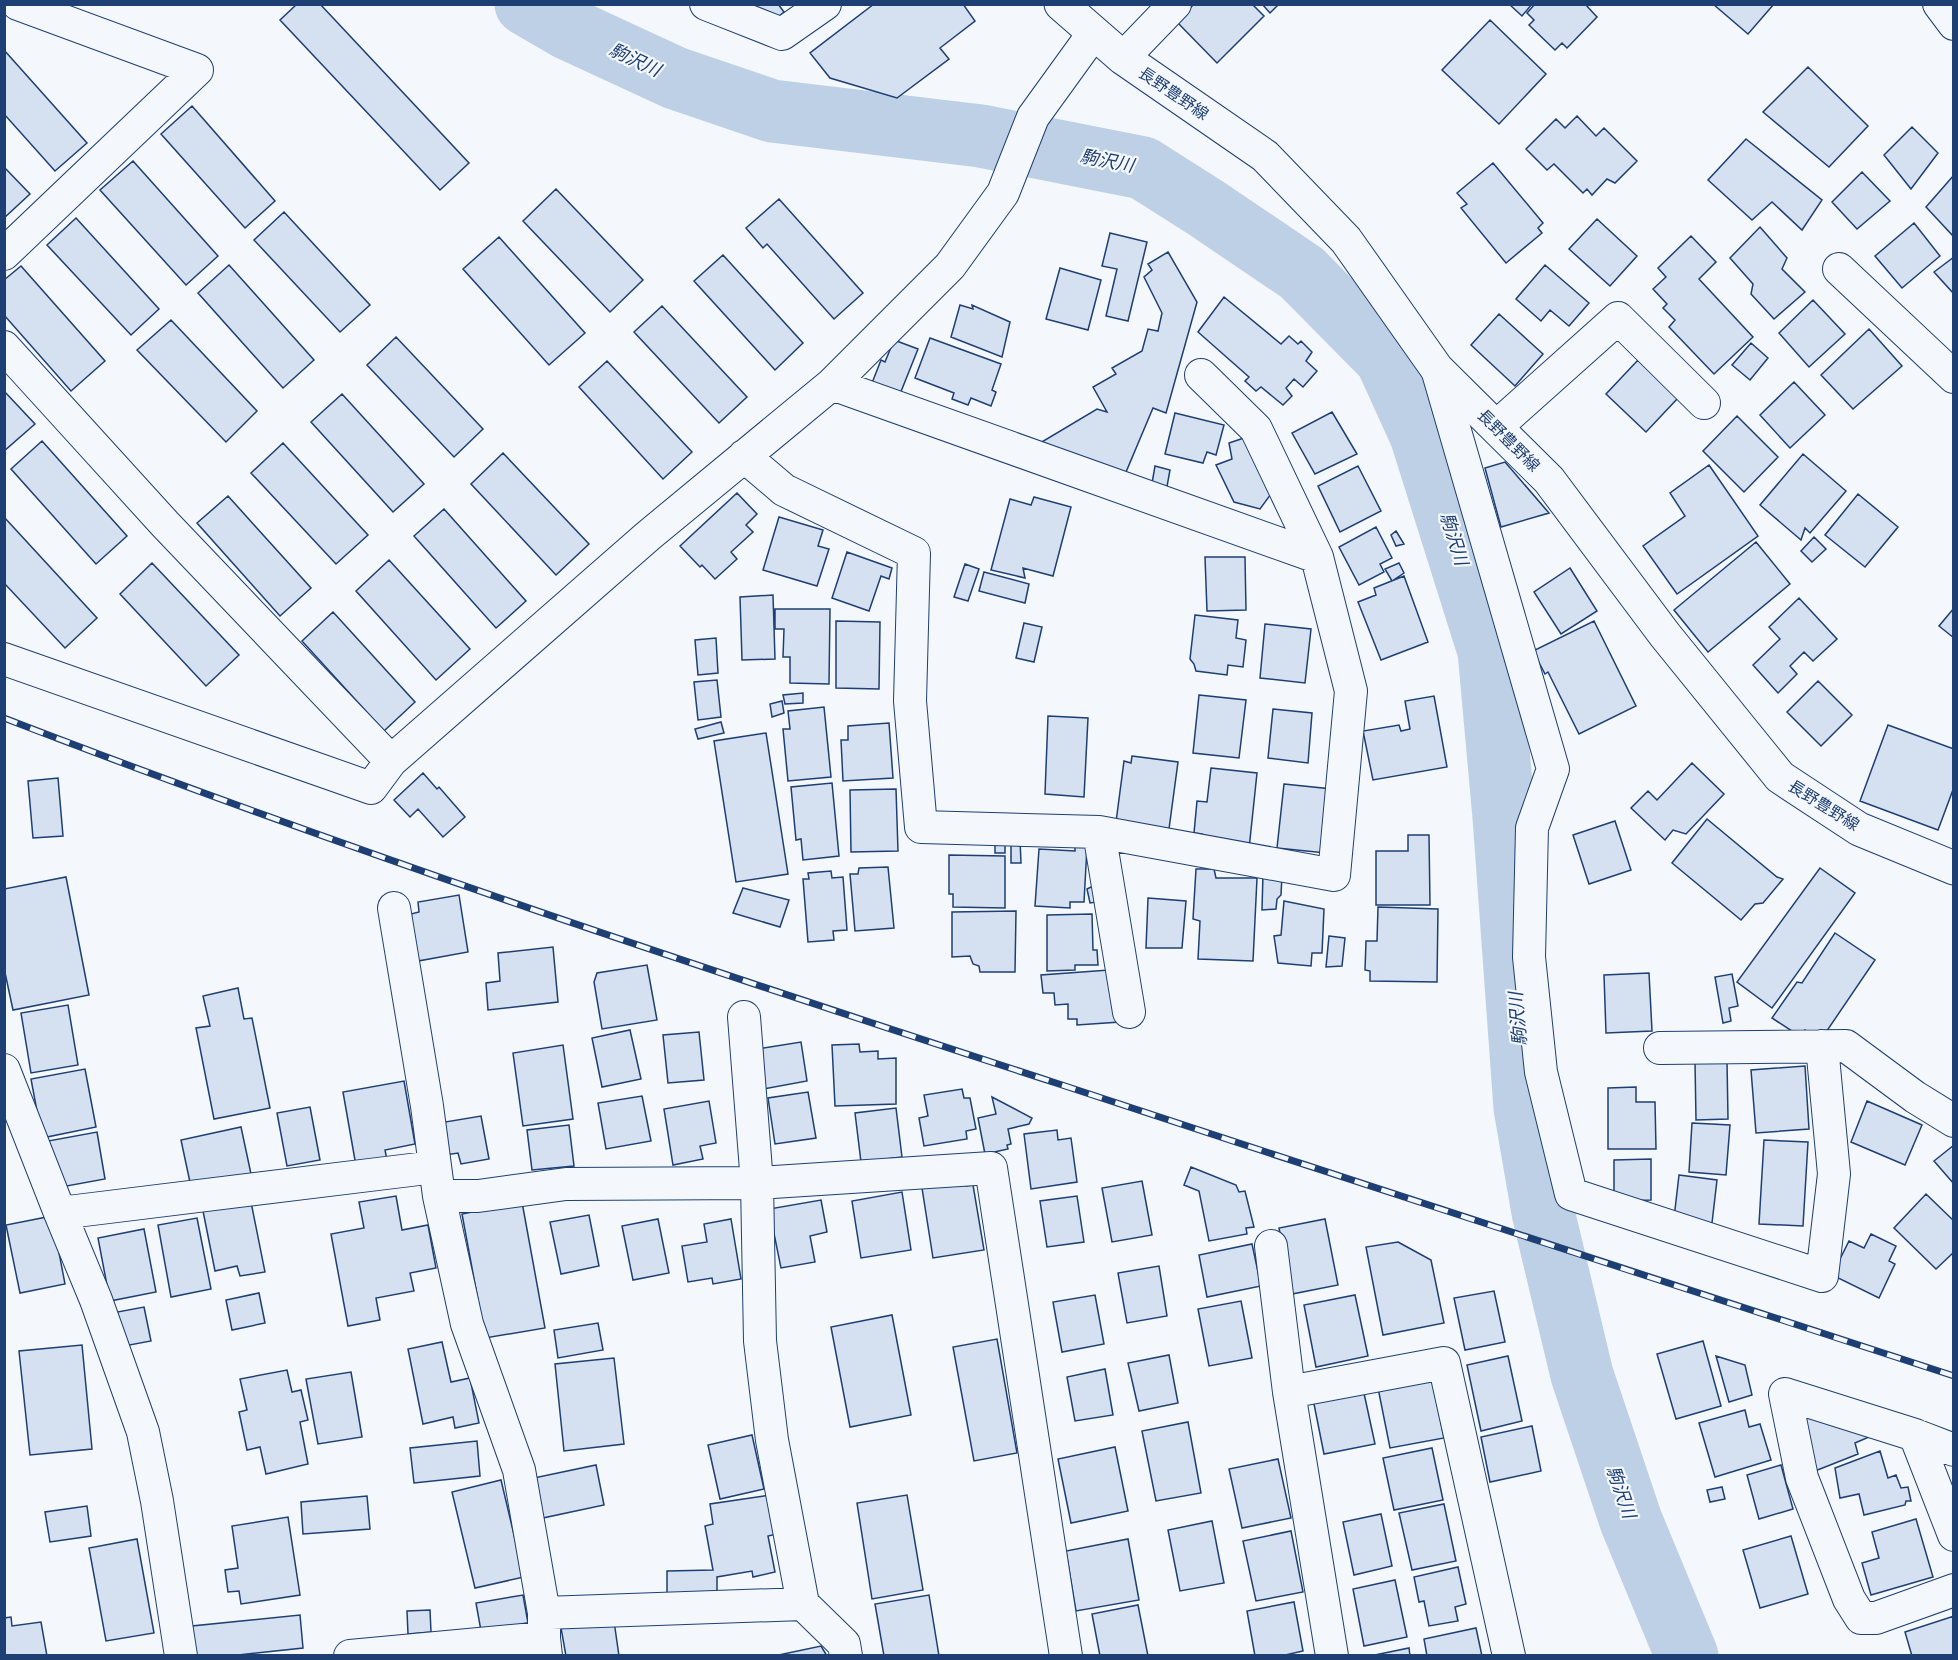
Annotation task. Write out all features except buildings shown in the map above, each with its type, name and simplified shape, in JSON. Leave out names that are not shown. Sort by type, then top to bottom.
[{"type":"main road","name":"長野豊野線","points":[[1061,4],[1122,58],[1265,156],[1346,240],[1437,369],[1549,480],[1665,635],[1780,777],[1859,829],[1953,868]]},
{"type":"street","points":[[4,254],[197,70],[18,4]]},
{"type":"street","points":[[706,4],[782,34],[825,4]]},
{"type":"street","points":[[1122,58],[1175,4]]},
{"type":"street","points":[[1939,4],[1953,24]]},
{"type":"street","points":[[4,659],[371,788],[391,761],[648,536],[832,384],[950,266],[1003,193],[1033,117],[1093,34]]},
{"type":"street","points":[[1839,269],[1953,377]]},
{"type":"street","points":[[1496,427],[1618,318],[1704,403]]},
{"type":"street","points":[[4,347],[165,524],[391,761]]},
{"type":"street","points":[[1437,369],[1553,769],[1532,828],[1529,957],[1541,1072],[1571,1194],[1822,1276],[1834,1174],[1822,1047]]},
{"type":"street","points":[[744,456],[784,490],[914,553],[910,701],[921,827],[1099,832],[1334,875],[1351,691],[1317,557],[1256,429],[1201,375]]},
{"type":"street","points":[[832,384],[1317,557]]},
{"type":"street","points":[[1099,832],[1128,1012]]},
{"type":"street","points":[[394,908],[427,1106],[437,1182],[467,1324],[519,1470],[545,1636]]},
{"type":"street","points":[[744,1017],[757,1183],[760,1341],[772,1440],[803,1604],[844,1644],[846,1656]]},
{"type":"street","points":[[1660,1048],[1846,1046],[1953,1121]]},
{"type":"street","points":[[4,1070],[96,1300],[143,1432],[157,1501],[181,1656]]},
{"type":"street","points":[[60,1213],[437,1182],[478,1196],[566,1184],[757,1183],[991,1168],[1066,1656]]},
{"type":"street","points":[[1271,1246],[1289,1392],[1332,1656]]},
{"type":"street","points":[[1289,1392],[1444,1363],[1509,1656]]},
{"type":"street","points":[[1953,1450],[1915,1435],[1785,1394],[1802,1478],[1849,1599],[1861,1618],[1875,1618],[1953,1590]]},
{"type":"street","points":[[1915,1435],[1953,1535]]},
{"type":"street","points":[[350,1656],[545,1636],[803,1604]]},
{"type":"waterway","name":"駒沢川","points":[[526,4],[569,29],[675,78],[772,111],[981,136],[1143,168],[1302,273],[1386,358],[1421,435],[1489,651],[1504,817],[1525,1108],[1543,1212],[1582,1375],[1631,1521],[1687,1656]]},
{"type":"railway","points":[[4,718],[266,816],[661,953],[1954,1376]]}]
